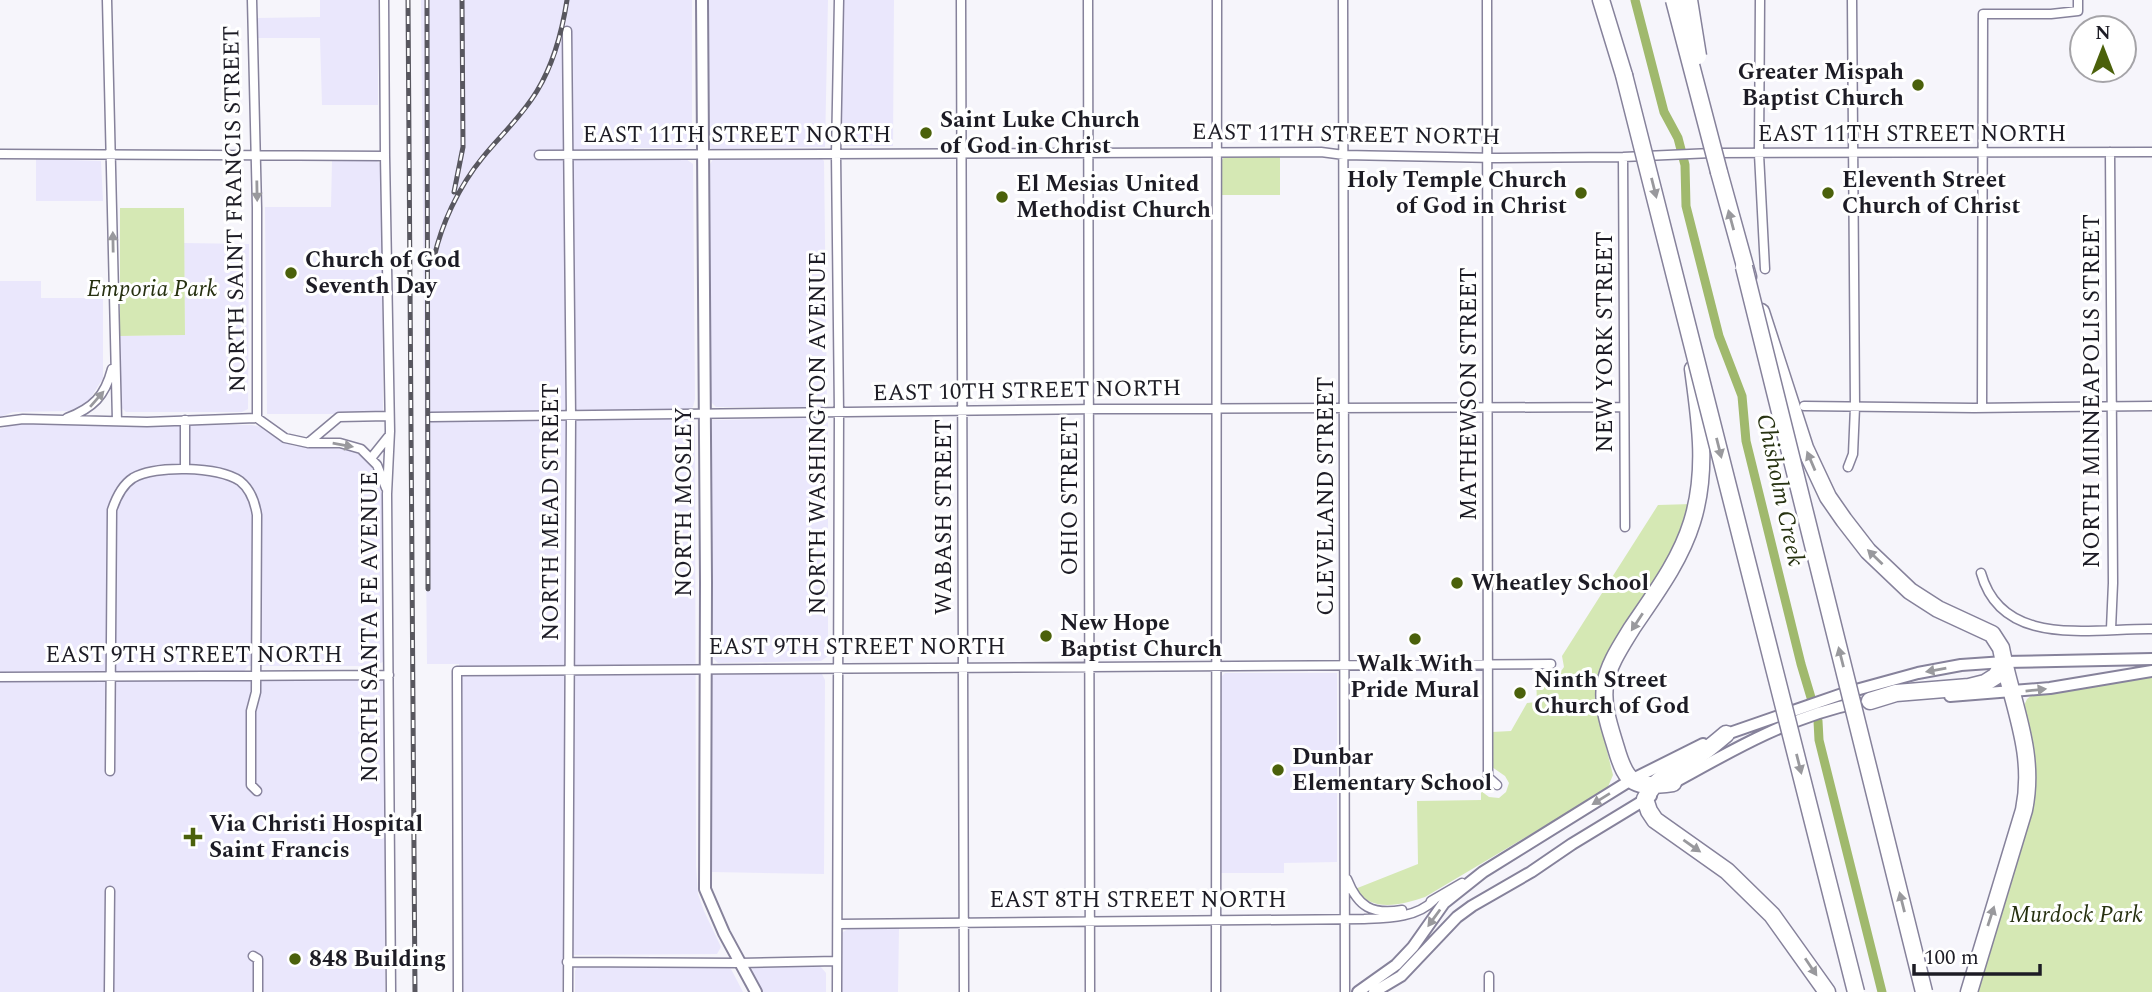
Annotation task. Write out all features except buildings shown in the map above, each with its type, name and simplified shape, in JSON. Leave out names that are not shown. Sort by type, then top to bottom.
[{"type":"highway","points":[[1604,0],[1856,992]]},
{"type":"highway","points":[[1674,0],[1744,267],[1924,992]]},
{"type":"highway","points":[[1689,0],[1719,172]]},
{"type":"highway","points":[[1744,267],[1805,448],[1828,497],[1868,551],[1910,591],[1938,609],[1992,634],[2001,648],[2027,755],[2029,786],[1970,987]]},
{"type":"highway","points":[[1685,311],[1701,439],[1700,484],[1693,520],[1676,561],[1609,667],[1605,686],[1608,724],[1622,770],[1631,780],[1644,785],[1649,792],[1649,811],[1655,820],[1727,871],[1772,915],[1827,992]]},
{"type":"highway","points":[[1870,701],[1896,693],[1986,683],[1996,676],[2004,662]]},
{"type":"highway","points":[[1649,792],[1679,766],[1704,752],[1726,734]]},
{"type":"highway","points":[[1649,792],[1673,783]]},
{"type":"street","points":[[107,0],[117,421]]},
{"type":"street","name":"NORTH SAINT FRANCIS STREET","points":[[252,0],[257,156],[257,418]]},
{"type":"street","name":"NORTH SANTA FE AVENUE","points":[[384,0],[390,430],[387,494],[391,992]]},
{"type":"street","name":"NORTH MOSLEY","points":[[702,0],[705,889],[756,992]]},
{"type":"street","name":"NORTH WASHINGTON AVENUE","points":[[837,992],[839,412],[836,154],[839,0]]},
{"type":"street","name":"WABASH STREET","points":[[961,0],[964,992]]},
{"type":"street","name":"OHIO STREET","points":[[1088,0],[1090,992]]},
{"type":"street","points":[[1216,992],[1217,0]]},
{"type":"street","name":"CLEVELAND STREET","points":[[1343,0],[1345,992]]},
{"type":"street","name":"MATHEWSON STREET","points":[[1488,0],[1488,776],[1497,785]]},
{"type":"street","points":[[1760,0],[1759,154],[1765,269]]},
{"type":"street","points":[[1848,467],[1853,454],[1855,407],[1852,0]]},
{"type":"street","points":[[1982,408],[1983,14],[2051,14],[2078,11],[2078,0]]},
{"type":"street","name":"NORTH MEAD STREET","points":[[567,31],[566,155],[571,416],[568,992]]},
{"type":"street","name":"EAST 11TH STREET NORTH","points":[[539,155],[1088,151],[1321,152],[1344,155],[1488,158],[1712,153],[2152,152]]},
{"type":"street","name":"NORTH MINNEAPOLIS STREET","points":[[2110,152],[2111,629]]},
{"type":"street","points":[[0,154],[385,156]]},
{"type":"street","name":"NEW YORK STREET","points":[[1623,157],[1625,527]]},
{"type":"street","points":[[60,421],[86,411],[100,399],[108,384],[114,359]]},
{"type":"street","points":[[1804,406],[2152,406]]},
{"type":"street","name":"EAST 10TH STREET NORTH","points":[[431,417],[1088,409],[1624,407]]},
{"type":"street","points":[[308,443],[339,417],[388,416]]},
{"type":"street","points":[[0,422],[23,419],[117,421],[257,418],[285,438],[308,443],[340,443],[360,449],[372,457],[381,472],[387,494]]},
{"type":"street","points":[[185,420],[185,469]]},
{"type":"street","name":"NORTH SANTA FE AVENUE","points":[[372,457],[386,442],[390,430]]},
{"type":"street","points":[[110,771],[112,510],[122,490],[133,478],[147,473],[185,469],[207,471],[232,478],[246,488],[255,503],[257,514],[256,692],[251,711],[251,785],[257,791]]},
{"type":"street","points":[[1981,573],[1994,603],[2025,624],[2057,630],[2152,629]]},
{"type":"street","points":[[2004,662],[2152,659]]},
{"type":"street","name":"EAST 8TH STREET NORTH","points":[[838,924],[1345,919],[1402,915],[1419,911],[1631,780],[1726,734],[1845,693],[1918,673],[1961,665],[2004,662]]},
{"type":"street","name":"EAST 9TH STREET NORTH","points":[[458,992],[457,671],[1551,664]]},
{"type":"street","points":[[1673,783],[1715,759],[1790,725],[1848,705],[1870,701],[2050,688],[2152,671]]},
{"type":"street","name":"EAST 9TH STREET NORTH","points":[[0,677],[389,675]]},
{"type":"street","points":[[1374,992],[1401,976],[1451,923],[1472,906],[1531,872],[1649,792]]},
{"type":"street","points":[[1358,992],[1396,965],[1413,947],[1444,903],[1483,872]]},
{"type":"street","name":"EAST 8TH STREET NORTH","points":[[1345,876],[1358,901],[1379,911],[1412,908],[1434,900]]},
{"type":"street","points":[[109,992],[110,891]]},
{"type":"street","points":[[253,956],[258,959],[258,992]]},
{"type":"street","points":[[567,961],[837,961]]},
{"type":"street","points":[[1489,976],[1489,992]]},
{"type":"shaded area","points":[[320,0],[378,0],[378,105],[322,105],[320,38],[258,38],[258,18],[320,17]]},
{"type":"shaded area","points":[[421,0],[692,0],[692,143],[685,148],[634,148],[634,158],[686,159],[693,164],[695,399],[693,407],[689,409],[633,410],[632,418],[689,419],[695,427],[696,866],[698,894],[721,947],[717,954],[563,955],[562,992],[459,992],[459,664],[427,664]]},
{"type":"shaded area","points":[[707,0],[828,0],[825,147],[712,149],[709,146]]},
{"type":"shaded area","points":[[841,0],[894,0],[893,146],[842,144]]},
{"type":"shaded area","points":[[36,159],[101,161],[103,201],[36,201]]},
{"type":"shaded area","points":[[713,159],[824,161],[825,407],[716,407],[711,402],[709,166]]},
{"type":"shaded area","points":[[332,161],[377,161],[382,165],[383,414],[267,414],[265,207],[331,207]]},
{"type":"shaded area","points":[[184,243],[249,244],[248,409],[242,412],[126,412],[120,406],[120,336],[185,335]]},
{"type":"shaded area","points":[[0,281],[41,281],[41,298],[103,298],[103,378],[90,399],[81,406],[69,411],[13,412],[0,417]]},
{"type":"shaded area","points":[[823,418],[828,423],[828,656],[821,661],[718,663],[711,656],[712,420]]},
{"type":"shaded area","points":[[17,423],[252,425],[261,427],[293,446],[353,451],[365,458],[374,465],[382,495],[383,662],[372,666],[248,666],[243,673],[0,673],[0,429]]},
{"type":"shaded area","points":[[821,672],[825,680],[824,874],[712,872],[712,675]]},
{"type":"shaded area","name":"Dunbar Elementary School","points":[[1225,673],[1337,673],[1337,862],[1284,863],[1284,873],[1219,873],[1220,678]]},
{"type":"shaded area","name":"Via Christi Hospital Saint Francis","points":[[385,677],[385,992],[0,992],[0,681]]},
{"type":"shaded area","points":[[850,928],[899,928],[898,992],[841,992],[841,933]]},
{"type":"shaded area","points":[[582,965],[726,966],[731,969],[743,992],[575,992],[575,971]]},
{"type":"shaded area","points":[[820,966],[826,973],[826,992],[763,992],[753,974],[752,968]]},
{"type":"green space","points":[[1224,157],[1280,157],[1280,195],[1222,195]]},
{"type":"green space","name":"Emporia Park","points":[[120,208],[184,208],[185,335],[120,336]]},
{"type":"green space","points":[[1692,504],[1683,538],[1597,697],[1598,715],[1613,775],[1607,789],[1425,897],[1387,905],[1370,902],[1362,897],[1355,889],[1418,864],[1417,801],[1481,800],[1481,791],[1489,797],[1499,798],[1506,792],[1509,783],[1505,776],[1492,767],[1492,732],[1511,731],[1527,703],[1537,702],[1536,679],[1551,679],[1551,675],[1559,674],[1564,667],[1562,656],[1658,505]]},
{"type":"green space","name":"Murdock Park","points":[[2152,673],[2152,992],[1974,992],[2023,831],[2023,708],[2027,699],[2033,694]]},
{"type":"waterway","name":"Chisholm Creek","points":[[1635,0],[1664,112],[1678,138],[1685,165],[1686,206],[1719,336],[1742,396],[1746,441],[1801,664],[1818,721],[1819,740],[1882,992]]},
{"type":"railway","points":[[408,0],[415,992]]},
{"type":"railway","points":[[427,0],[428,589]]},
{"type":"railway","points":[[454,192],[463,147],[462,0]]},
{"type":"railway","points":[[433,263],[458,194],[483,157],[525,109],[543,80],[563,24],[567,0]]},
{"type":"place","name":"Greater Mispah Baptist Church","points":[[1918,85]]},
{"type":"place","name":"Saint Luke Church of God in Christ","points":[[926,133]]},
{"type":"place","name":"Holy Temple Church of God in Christ","points":[[1581,193]]},
{"type":"place","name":"Eleventh Street Church of Christ","points":[[1828,193]]},
{"type":"place","name":"El Mesias United Methodist Church","points":[[1002,197]]},
{"type":"place","name":"Church of God Seventh Day","points":[[291,273]]},
{"type":"place","name":"Wheatley School","points":[[1457,583]]},
{"type":"place","name":"New Hope Baptist Church","points":[[1046,636]]},
{"type":"place","name":"Walk With Pride Mural","points":[[1415,639]]},
{"type":"place","name":"Ninth Street Church of God","points":[[1520,693]]},
{"type":"place","name":"Dunbar Elementary School","points":[[1278,770]]},
{"type":"place","name":"Via Christi Hospital Saint Francis","points":[[193,837]]},
{"type":"place","name":"848 Building","points":[[295,959]]}]
